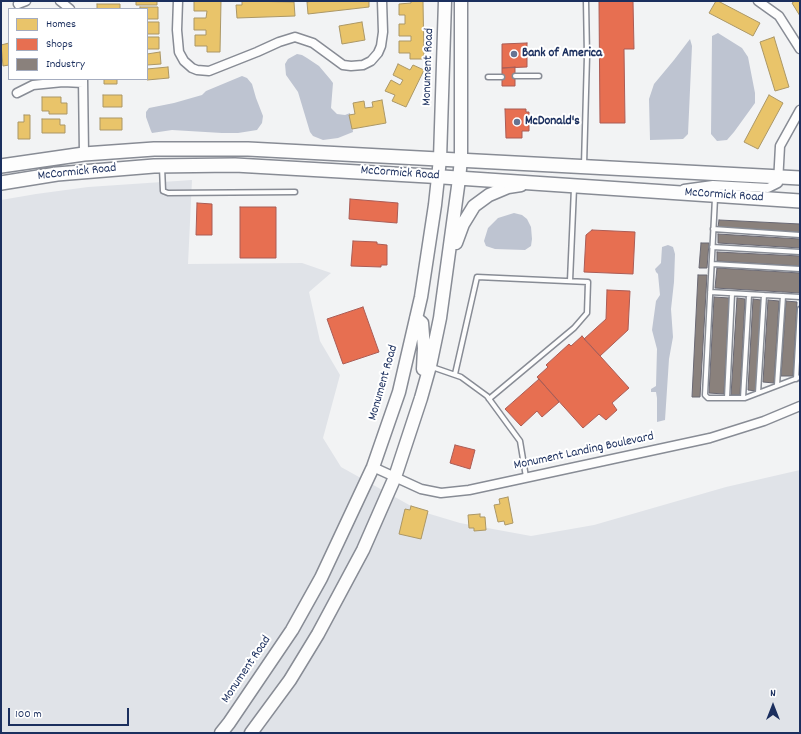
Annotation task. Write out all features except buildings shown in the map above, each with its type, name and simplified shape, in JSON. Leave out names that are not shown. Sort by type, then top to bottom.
[{"type":"main road","name":"Monument Road","points":[[221,733],[292,630],[317,585],[373,467],[399,392],[425,276],[438,176],[440,158],[445,1]]},
{"type":"main road","points":[[251,733],[290,680],[332,608],[363,550],[395,477],[421,398],[430,366],[440,318],[461,159],[461,1]]},
{"type":"main road","name":"McCormick Road","points":[[1,166],[84,154],[154,149],[255,149],[800,178]]},
{"type":"main road","points":[[57,174],[69,168],[142,159],[148,157],[154,149]]},
{"type":"main road","points":[[162,166],[167,158],[177,155],[235,154],[249,152],[255,149]]},
{"type":"main road","name":"McCormick Road","points":[[1,183],[57,174],[162,166],[235,165],[438,176],[800,201]]},
{"type":"main road","points":[[449,259],[463,224],[474,206],[489,195],[508,187],[533,183]]},
{"type":"main road","points":[[416,318],[422,323],[424,348],[421,398]]},
{"type":"street","points":[[60,1],[69,8]]},
{"type":"street","points":[[178,1],[176,30],[179,52],[184,61],[192,68],[209,71],[215,70],[279,42],[295,37],[313,43],[343,65],[358,66],[371,61],[378,53],[381,46],[383,32],[382,1]]},
{"type":"street","points":[[758,1],[779,16],[800,48]]},
{"type":"street","points":[[17,93],[33,85],[83,81],[84,154]]},
{"type":"street","points":[[664,191],[713,185],[768,188],[778,183],[780,146],[800,110]]},
{"type":"street","name":"Monument Landing Boulevard","points":[[373,467],[421,489],[441,493],[469,490],[710,438],[764,421],[800,406]]},
{"type":"lane","points":[[584,167],[587,56],[586,1]]},
{"type":"lane","points":[[515,76],[539,76]]},
{"type":"lane","points":[[488,77],[502,77]]},
{"type":"lane","points":[[162,166],[163,191],[168,193],[295,192]]},
{"type":"lane","points":[[570,281],[574,186]]},
{"type":"lane","points":[[715,195],[705,395],[708,398],[743,398],[798,378],[800,309]]},
{"type":"lane","points":[[713,229],[800,235]]},
{"type":"lane","points":[[712,247],[800,252]]},
{"type":"lane","points":[[712,264],[800,269]]},
{"type":"lane","points":[[455,374],[476,277],[588,282],[587,313],[574,328],[490,399]]},
{"type":"lane","points":[[710,292],[800,297]]},
{"type":"lane","points":[[727,398],[732,294]]},
{"type":"lane","points":[[743,398],[749,295]]},
{"type":"lane","points":[[758,392],[764,295]]},
{"type":"lane","points":[[778,385],[783,296]]},
{"type":"lane","points":[[430,366],[461,377],[490,399],[520,441],[526,477]]},
{"type":"shaded area","points":[[718,33],[742,48],[748,57],[755,93],[755,103],[727,140],[717,141],[711,134],[712,36]]},
{"type":"shaded area","points":[[690,39],[692,46],[688,134],[683,139],[650,140],[649,99],[654,84]]},
{"type":"shaded area","points":[[297,54],[302,55],[319,66],[333,83],[331,108],[337,114],[345,115],[350,113],[353,132],[338,138],[323,140],[313,136],[310,132],[298,92],[286,75],[285,64],[288,59]]},
{"type":"shaded area","points":[[242,76],[247,78],[252,84],[263,116],[262,123],[257,130],[238,133],[172,130],[152,133],[146,117],[146,112],[149,108],[202,95],[206,91]]},
{"type":"shaded area","points":[[192,180],[188,264],[302,263],[331,273],[309,292],[320,341],[340,375],[323,438],[341,467],[420,511],[460,523],[531,536],[594,525],[726,487],[800,470],[800,733],[1,733],[1,200],[88,187]]},
{"type":"shaded area","points":[[514,213],[522,215],[527,219],[531,227],[531,246],[525,250],[495,249],[486,246],[484,241],[488,228],[498,218]]},
{"type":"shaded area","points":[[668,245],[673,247],[675,254],[671,309],[673,337],[669,359],[665,420],[657,422],[656,392],[651,392],[651,389],[656,386],[657,349],[652,330],[656,301],[660,295],[658,274],[655,269],[661,263],[662,247]]},
{"type":"place","name":"Bank of America","points":[[514,54]]},
{"type":"place","name":"McDonald's","points":[[517,122]]}]
